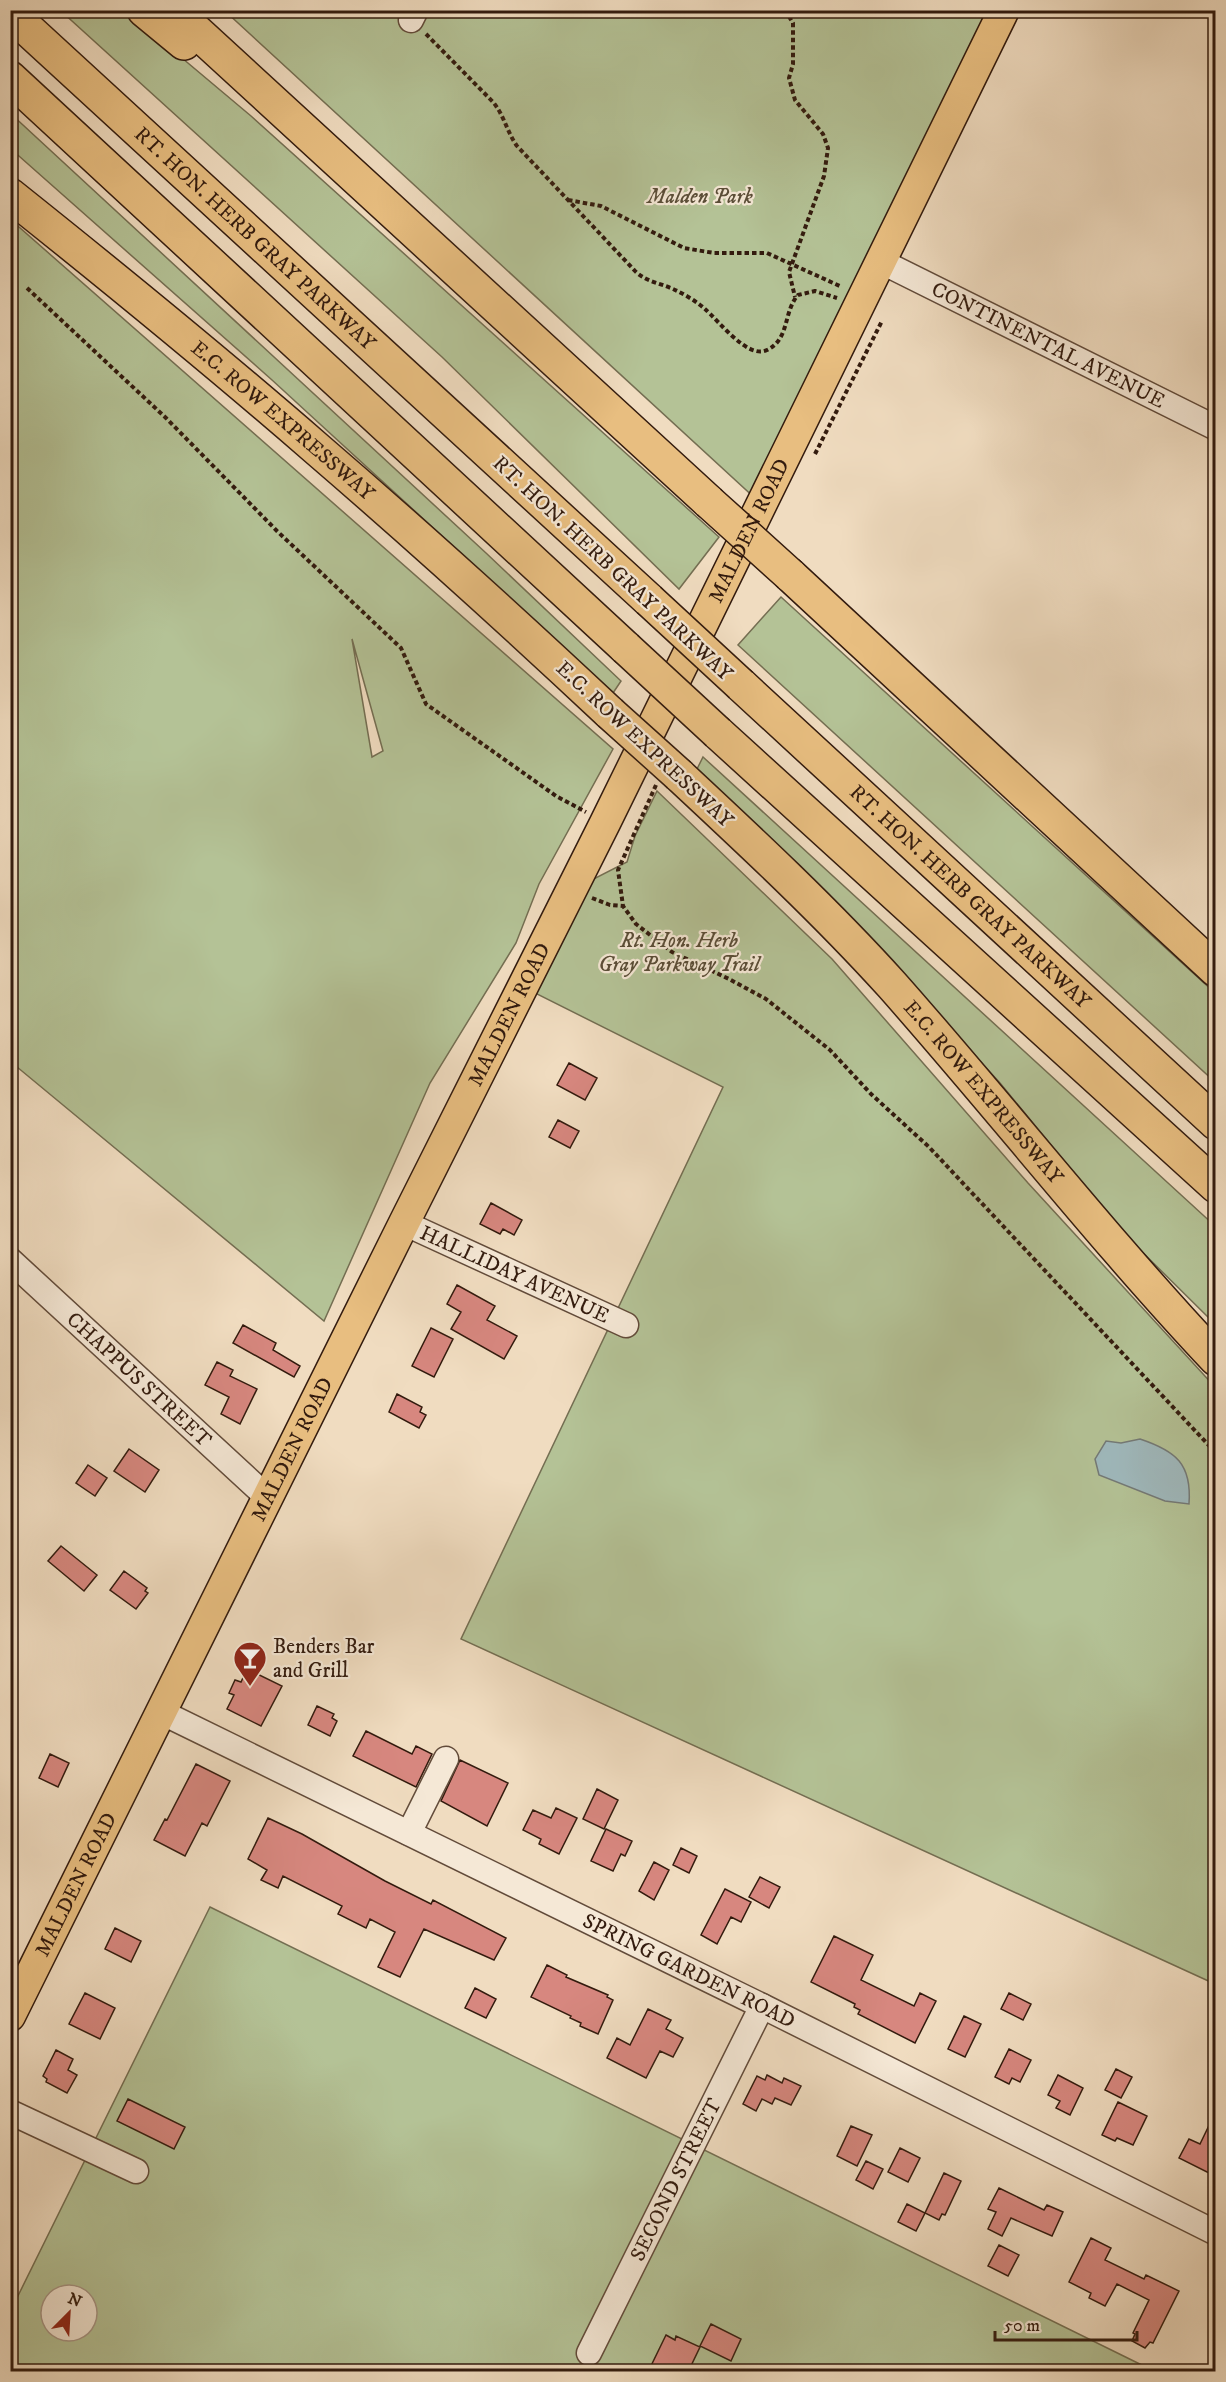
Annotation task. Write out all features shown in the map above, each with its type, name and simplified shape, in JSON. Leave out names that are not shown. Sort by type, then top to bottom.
[{"type":"highway","points":[[144,10],[179,40],[300,126]]},
{"type":"highway","points":[[172,10],[790,575],[1215,970]]},
{"type":"highway","name":"RT. HON. HERB GRAY PARKWAY","points":[[10,13],[1215,1123]]},
{"type":"highway","points":[[10,78],[718,733],[1215,1186]]},
{"type":"highway","points":[[10,170],[66,219],[141,300]]},
{"type":"highway","name":"E.C. ROW EXPRESSWAY","points":[[10,195],[141,300],[317,448],[474,587],[610,712],[670,775],[771,860],[869,961],[1215,1359]]},
{"type":"main road","name":"MALDEN ROAD","points":[[10,2016],[404,1223],[572,891],[1004,10]]},
{"type":"street","name":"CONTINENTAL AVENUE","points":[[880,261],[1215,428]]},
{"type":"street","name":"HALLIDAY AVENUE","points":[[404,1223],[626,1325]]},
{"type":"street","name":"CHAPPUS STREET","points":[[10,1260],[268,1498]]},
{"type":"street","name":"SPRING GARDEN ROAD","points":[[161,1712],[762,2006],[1215,2233]]},
{"type":"street","points":[[409,1833],[446,1759]]},
{"type":"street","name":"SECOND STREET","points":[[589,2353],[762,2006]]},
{"type":"street","points":[[10,2112],[136,2171]]},
{"type":"path","points":[[785,10],[793,23],[793,64],[789,78],[795,100],[823,134],[828,148],[824,176],[789,272],[795,298]]},
{"type":"path","points":[[414,15],[493,102],[500,111],[509,135],[517,146],[642,277],[675,290],[695,302],[748,348],[760,352],[766,351],[782,337],[791,305],[795,298],[803,292],[815,291],[843,301]]},
{"type":"path","points":[[568,200],[601,206],[684,248],[714,252],[766,253],[792,263],[848,291]]},
{"type":"path","points":[[27,288],[166,418],[277,531],[400,648],[426,704],[556,796],[605,823]]},
{"type":"path","points":[[810,465],[882,321]]},
{"type":"path","points":[[670,775],[618,870],[623,906],[636,924],[661,945],[750,989],[787,1014],[830,1050],[871,1094],[929,1147],[1215,1453]]},
{"type":"path","points":[[572,891],[610,905],[623,906]]},
{"type":"green space","points":[[61,11],[126,11],[251,116],[719,537],[679,589],[442,357]]},
{"type":"green space","name":"Malden Park","points":[[225,11],[1000,11],[757,500]]},
{"type":"green space","points":[[10,113],[486,553],[621,681],[613,693],[272,380],[11,149]]},
{"type":"green space","points":[[11,220],[613,749],[539,884],[516,943],[430,1083],[324,1321],[11,1062]],"holes":[[[352,639],[383,751],[372,757]]]},
{"type":"green space","points":[[781,597],[1215,993],[1215,1082],[738,645]]},
{"type":"green space","points":[[703,757],[1215,1226],[1215,1324],[1123,1233],[1000,1083],[839,907],[694,775]]},
{"type":"green space","name":"Rt. Hon. Herb Gray Parkway Trail","points":[[657,791],[832,959],[1028,1183],[1215,1387],[1215,1984],[461,1639],[723,1087],[523,987],[572,890],[627,862],[635,836]]},
{"type":"green space","points":[[210,1907],[1154,2371],[11,2371],[10,2312]]},
{"type":"water","points":[[1140,1439],[1172,1454],[1179,1461],[1188,1479],[1189,1504],[1165,1501],[1099,1475],[1095,1459],[1106,1441],[1121,1443]]},
{"type":"building","points":[[569,1063],[597,1078],[585,1100],[557,1085]]},
{"type":"building","points":[[558,1120],[579,1131],[570,1148],[549,1137]]},
{"type":"building","points":[[491,1203],[522,1220],[514,1235],[503,1229],[500,1234],[480,1224]]},
{"type":"building","points":[[457,1285],[495,1306],[487,1320],[517,1336],[504,1359],[451,1329],[461,1312],[447,1304]]},
{"type":"building","points":[[243,1325],[276,1343],[273,1350],[300,1366],[294,1377],[233,1343]]},
{"type":"building","points":[[431,1328],[453,1339],[434,1377],[412,1366]]},
{"type":"building","points":[[217,1362],[233,1370],[230,1376],[257,1389],[240,1424],[221,1414],[229,1397],[205,1385]]},
{"type":"building","points":[[397,1394],[422,1407],[420,1412],[426,1415],[419,1428],[389,1412]]},
{"type":"building","points":[[129,1449],[159,1470],[145,1492],[114,1471]]},
{"type":"building","points":[[88,1465],[107,1478],[95,1496],[76,1483]]},
{"type":"building","points":[[61,1546],[97,1575],[84,1591],[48,1561]]},
{"type":"building","points":[[124,1571],[147,1588],[145,1591],[148,1593],[136,1609],[110,1590]]},
{"type":"building","points":[[247,1669],[282,1686],[261,1726],[227,1709],[234,1695],[229,1693],[235,1680],[241,1682]]},
{"type":"building","points":[[317,1706],[334,1714],[332,1718],[337,1721],[330,1736],[308,1725]]},
{"type":"building","points":[[366,1731],[412,1754],[416,1746],[432,1754],[416,1787],[353,1756]]},
{"type":"building","points":[[50,1754],[69,1763],[58,1787],[39,1778]]},
{"type":"building","points":[[460,1760],[508,1783],[487,1826],[441,1801]]},
{"type":"building","points":[[196,1764],[230,1781],[207,1826],[202,1823],[185,1856],[154,1840]]},
{"type":"building","points":[[597,1789],[618,1800],[604,1829],[583,1819]]},
{"type":"building","points":[[556,1808],[577,1818],[559,1854],[539,1844],[541,1839],[523,1830],[533,1810],[551,1818]]},
{"type":"building","points":[[268,1818],[302,1834],[385,1881],[431,1904],[433,1900],[506,1938],[494,1960],[424,1929],[400,1977],[378,1967],[395,1932],[370,1919],[366,1928],[338,1914],[342,1906],[283,1876],[278,1888],[261,1880],[267,1870],[248,1859]]},
{"type":"building","points":[[606,1829],[632,1841],[625,1856],[621,1854],[613,1871],[591,1861]]},
{"type":"building","points":[[681,1848],[697,1856],[689,1873],[673,1865]]},
{"type":"building","points":[[654,1862],[669,1870],[654,1900],[639,1891]]},
{"type":"building","points":[[760,1877],[780,1887],[769,1908],[749,1897]]},
{"type":"building","points":[[725,1889],[751,1902],[741,1922],[731,1917],[717,1944],[701,1935]]},
{"type":"building","points":[[115,1928],[141,1941],[131,1962],[105,1949]]},
{"type":"building","points":[[834,1936],[873,1955],[861,1980],[914,2006],[920,1993],[936,2001],[915,2043],[858,2014],[860,2010],[854,2007],[855,2004],[811,1982]]},
{"type":"building","points":[[547,1965],[567,1975],[566,1977],[608,1995],[607,1997],[613,2000],[598,2034],[580,2026],[581,2023],[570,2018],[571,2016],[531,1997]]},
{"type":"building","points":[[475,1988],[496,1999],[486,2018],[465,2008]]},
{"type":"building","points":[[85,1993],[115,2008],[100,2039],[69,2024]]},
{"type":"building","points":[[1009,1993],[1031,2004],[1023,2020],[1001,2009]]},
{"type":"building","points":[[648,2009],[671,2020],[666,2029],[683,2038],[673,2057],[660,2051],[646,2078],[607,2058],[617,2038],[630,2045]]},
{"type":"building","points":[[964,2016],[981,2024],[965,2057],[948,2049]]},
{"type":"building","points":[[1009,2049],[1031,2060],[1020,2082],[1012,2078],[1009,2084],[995,2077]]},
{"type":"building","points":[[56,2050],[73,2059],[68,2070],[77,2075],[67,2093],[46,2082],[47,2079],[43,2076]]},
{"type":"building","points":[[1116,2069],[1132,2077],[1121,2098],[1105,2090]]},
{"type":"building","points":[[767,2075],[782,2083],[784,2078],[801,2086],[791,2105],[775,2098],[772,2104],[762,2099],[756,2111],[743,2104],[757,2076],[765,2080]]},
{"type":"building","points":[[1058,2075],[1083,2088],[1070,2115],[1056,2108],[1060,2101],[1048,2095]]},
{"type":"building","points":[[128,2099],[185,2127],[174,2149],[117,2121]]},
{"type":"building","points":[[1118,2102],[1147,2116],[1133,2145],[1102,2135]]},
{"type":"building","points":[[1215,2113],[1215,2176],[1179,2158],[1189,2139],[1200,2144]]},
{"type":"building","points":[[851,2126],[872,2135],[857,2166],[837,2156]]},
{"type":"building","points":[[900,2148],[920,2158],[908,2182],[888,2172]]},
{"type":"building","points":[[866,2161],[883,2169],[873,2189],[856,2180]]},
{"type":"building","points":[[944,2173],[961,2181],[945,2215],[942,2214],[939,2220],[925,2213]]},
{"type":"building","points":[[999,2188],[1044,2210],[1047,2205],[1063,2212],[1052,2236],[1011,2218],[1002,2236],[988,2229],[996,2212],[988,2209]]},
{"type":"building","points":[[907,2204],[925,2213],[916,2231],[898,2222]]},
{"type":"building","points":[[1091,2238],[1111,2248],[1105,2260],[1144,2279],[1146,2275],[1179,2291],[1153,2343],[1150,2342],[1145,2348],[1132,2341],[1135,2334],[1133,2333],[1149,2300],[1117,2284],[1105,2306],[1089,2298],[1091,2293],[1069,2282]]},
{"type":"building","points":[[999,2245],[1019,2255],[1008,2276],[988,2266]]},
{"type":"building","points":[[711,2324],[741,2339],[731,2361],[700,2346]]},
{"type":"building","points":[[666,2335],[675,2340],[676,2336],[700,2347],[688,2372],[648,2372]]},
{"type":"place","name":"Benders Bar and Grill","points":[[250,1687]]}]
